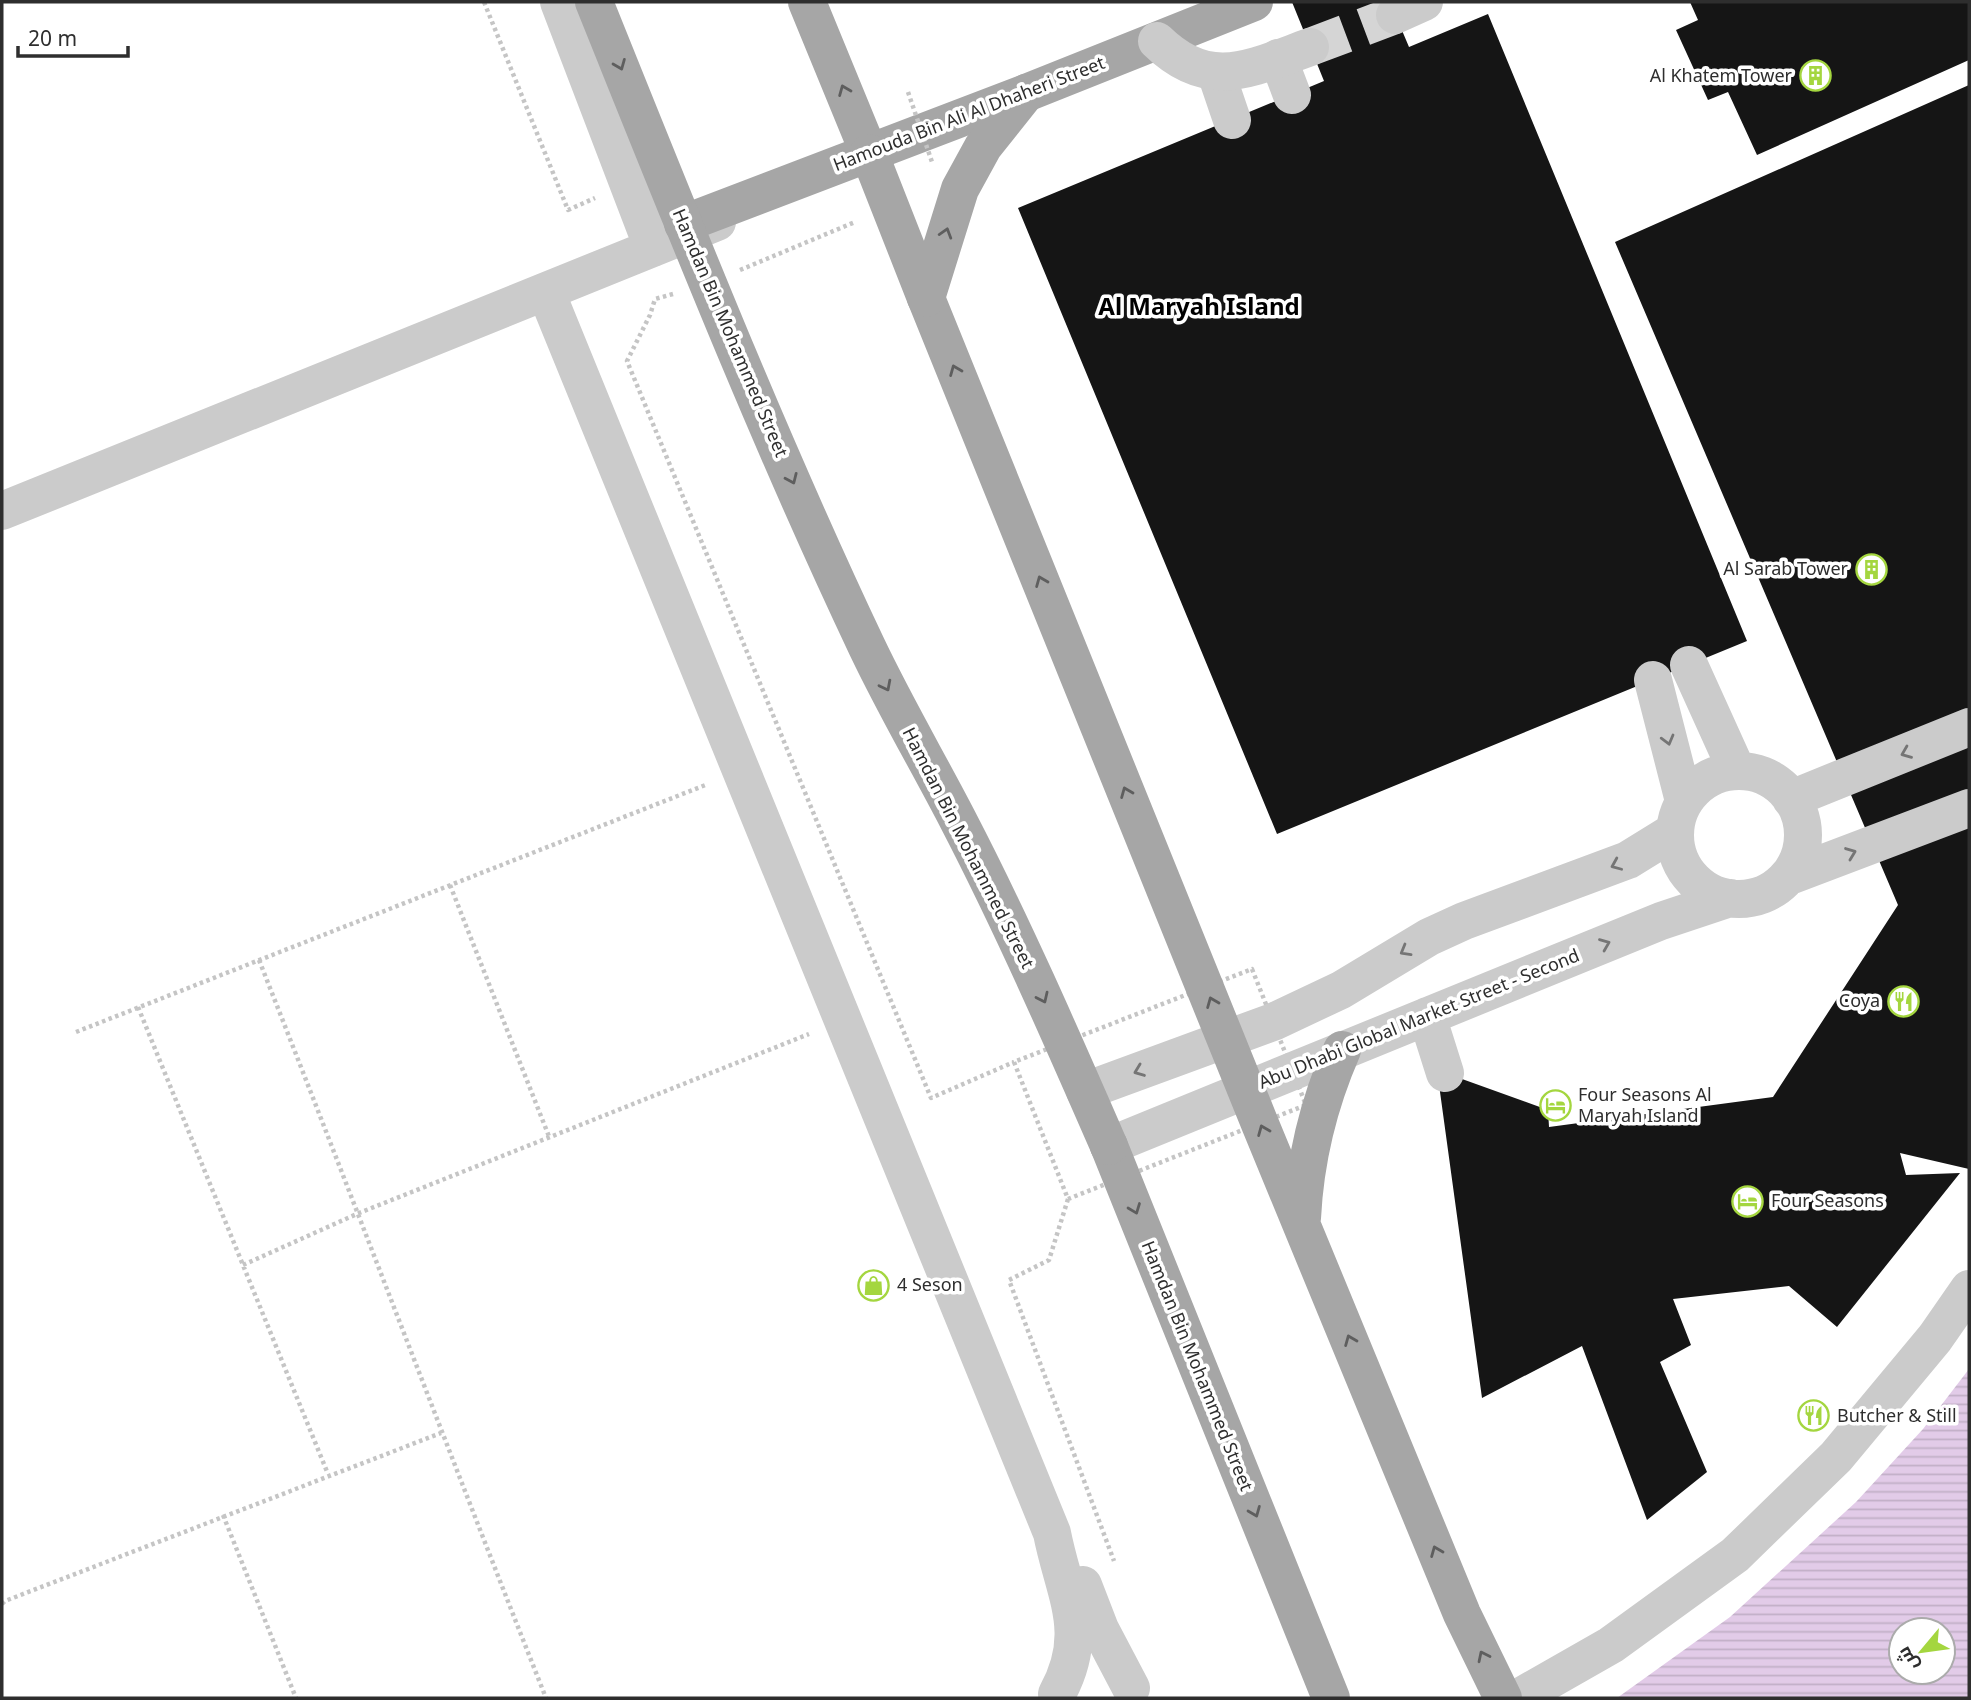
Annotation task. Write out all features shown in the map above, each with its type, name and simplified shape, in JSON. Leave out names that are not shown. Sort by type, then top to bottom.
[{"type":"main road","name":"Hamdan Bin Mohammed Street","points":[[594,2],[683,224],[784,461],[867,646],[969,843],[1110,1146],[1331,1698]]},
{"type":"main road","points":[[807,2],[1246,1088],[1462,1614],[1503,1698]]},
{"type":"main road","name":"Hamouda Bin Ali Al Dhaheri Street","points":[[683,224],[1026,93],[1254,2]]},
{"type":"main road","points":[[926,298],[960,189],[983,147],[1026,93]]},
{"type":"main road","points":[[1302,1223],[1303,1188],[1311,1140],[1328,1083],[1342,1050]]},
{"type":"street","points":[[559,2],[653,248]]},
{"type":"street","points":[[2,511],[653,248],[1275,2]]},
{"type":"street","points":[[1157,41],[1184,63],[1199,70],[1216,73],[1234,72],[1294,53],[1292,95]]},
{"type":"street","points":[[1216,73],[1232,120]]},
{"type":"street","points":[[546,292],[1052,1533],[1073,1614],[1075,1635],[1073,1656],[1067,1675],[1055,1696]]},
{"type":"street","points":[[1689,665],[1737,771]]},
{"type":"street","points":[[1085,1091],[1273,1022],[1309,1006],[1420,942],[1464,921],[1602,871],[1640,853],[1679,816],[1698,785],[1716,775],[1737,771],[1758,774],[1777,783],[1791,799],[1801,818],[1803,839],[1798,860],[1787,877],[1771,891],[1751,898],[1730,898],[1712,893],[1696,882],[1684,868],[1676,851],[1679,816],[1653,680]]},
{"type":"street","points":[[1791,799],[1969,727]]},
{"type":"street","points":[[1787,877],[1969,808]]},
{"type":"street","name":"Abu Dhabi Global Market Street - Second","points":[[1110,1146],[1246,1088],[1661,921],[1730,898]]},
{"type":"street","points":[[1427,1016],[1445,1073]]},
{"type":"street","points":[[1518,1698],[1611,1645],[1735,1555],[1836,1457],[1935,1338],[1969,1289]]},
{"type":"street","points":[[1052,1533],[1079,1573],[1100,1629],[1137,1693]]},
{"type":"street","points":[[1055,1696],[1070,1685],[1101,1679],[1137,1693]]},
{"type":"path","points":[[484,2],[568,210],[601,195]]},
{"type":"path","points":[[76,1032],[741,771]]},
{"type":"path","points":[[450,885],[550,1139]]},
{"type":"path","points":[[259,960],[359,1213],[441,1433],[547,1698]]},
{"type":"path","points":[[138,1007],[328,1474]]},
{"type":"path","points":[[243,1265],[359,1213],[843,1021]]},
{"type":"path","points":[[1068,1199],[1049,1260],[1009,1280],[1115,1562]]},
{"type":"path","points":[[2,1604],[328,1474],[441,1433]]},
{"type":"path","points":[[223,1516],[296,1698]]},
{"type":"shaded area","points":[[1969,1369],[1969,1698],[1617,1698],[1730,1617],[1856,1502],[1923,1429]]},
{"type":"building","points":[[1292,2],[1390,2],[1409,47],[1488,14],[1747,641],[1277,834],[1018,208],[1324,81]]},
{"type":"building","name":"Al Khatem Tower","points":[[1690,2],[1969,2],[1969,60],[1757,155],[1728,92],[1708,100],[1676,30],[1698,20]]},
{"type":"building","points":[[1969,85],[1969,1169],[1900,1153],[1906,1175],[1960,1173],[1837,1327],[1789,1286],[1673,1299],[1691,1345],[1660,1362],[1707,1472],[1647,1520],[1582,1346],[1482,1398],[1437,1070],[1548,1110],[1549,1127],[1773,1097],[1898,905],[1615,242]]},
{"type":"tunnel","points":[[1310,47],[1395,15]]},
{"type":"place","name":"Al Khatem Tower","points":[[1815,76]]},
{"type":"place","name":"Al Sarab Tower","points":[[1871,569]]},
{"type":"place","name":"Coya","points":[[1903,1001]]},
{"type":"place","name":"Four Seasons Al Maryah Island","points":[[1555,1105]]},
{"type":"place","name":"Four Seasons","points":[[1748,1201]]},
{"type":"place","name":"4 Seson","points":[[874,1285]]},
{"type":"place","name":"Butcher & Still","points":[[1814,1416]]},
{"type":"district","name":"Al Maryah Island","points":[[1199,307]]}]
